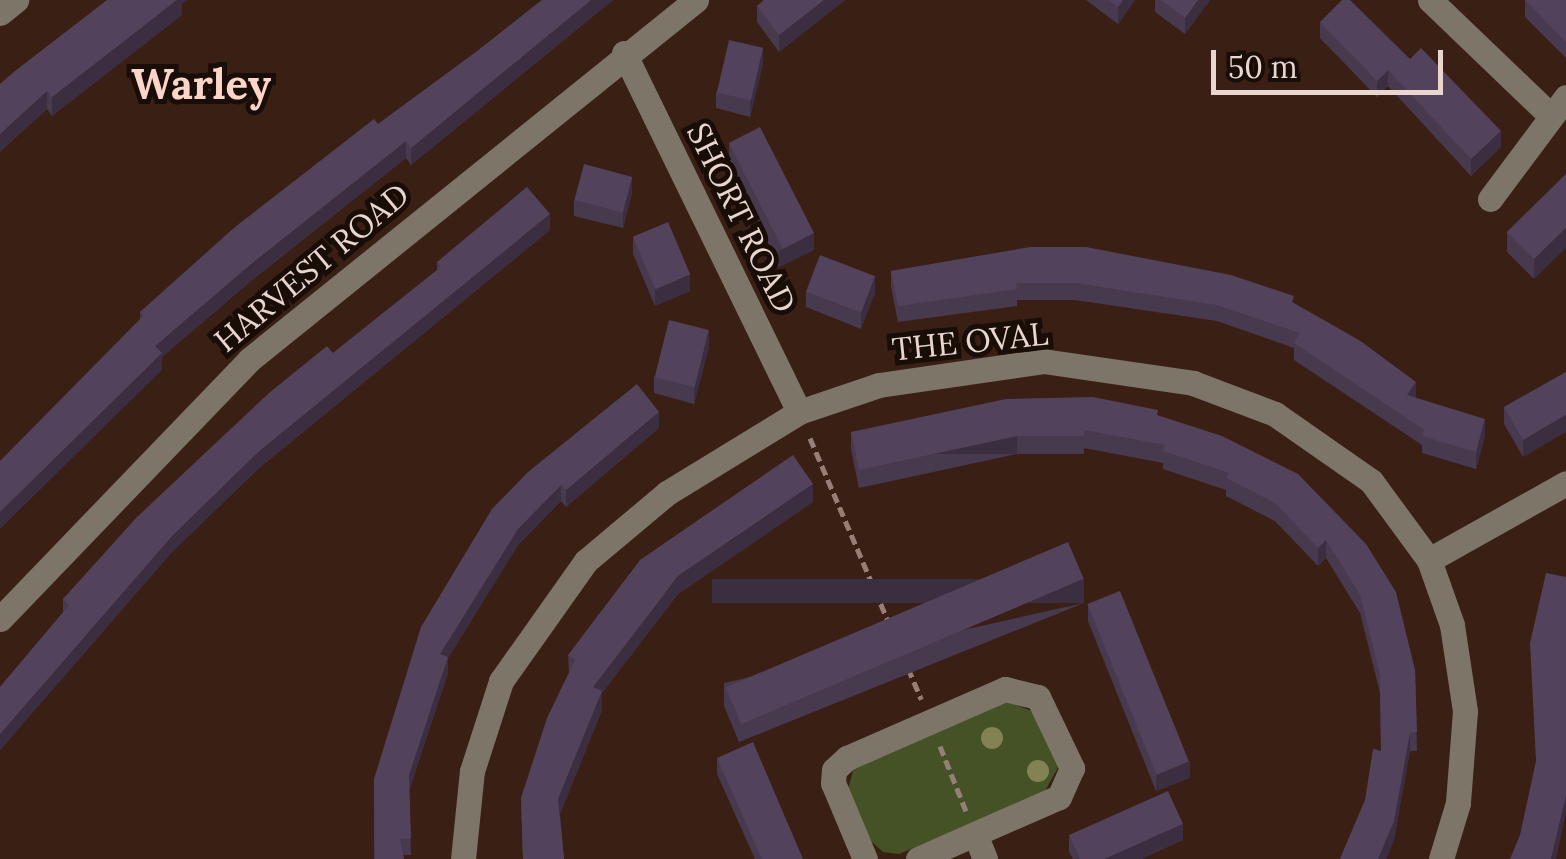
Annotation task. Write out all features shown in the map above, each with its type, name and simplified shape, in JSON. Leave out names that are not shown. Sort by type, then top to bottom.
[{"type":"street","points":[[0,13],[16,0]]},
{"type":"street","name":"HARVEST ROAD","points":[[0,618],[248,360],[624,52],[696,0]]},
{"type":"street","points":[[1430,0],[1557,105],[1490,199]]},
{"type":"street","name":"SHORT ROAD","points":[[624,52],[799,412]]},
{"type":"street","name":"THE OVAL","points":[[463,859],[472,771],[501,680],[532,631],[586,562],[667,493],[799,412],[879,384],[1043,362],[1193,383],[1275,414],[1371,481],[1429,560],[1452,625],[1465,710],[1458,804],[1441,859]]},
{"type":"street","points":[[1429,560],[1566,483]]},
{"type":"street","points":[[866,859],[833,784],[834,770],[1006,688],[1022,688],[1038,697],[1072,768],[1059,798],[918,859]]},
{"type":"street","points":[[975,834],[986,859]]},
{"type":"path","points":[[799,412],[892,630]]},
{"type":"path","points":[[900,649],[975,834]]},
{"type":"green space","points":[[1007,701],[1034,712],[1060,764],[1044,793],[899,854],[883,852],[861,832],[846,797],[854,767]]},
{"type":"building","points":[[107,0],[177,0],[52,97],[47,91],[0,134],[0,84]]},
{"type":"building","points":[[542,0],[591,0],[411,148],[406,141],[251,264],[155,346],[162,353],[0,512],[0,461],[143,316],[140,312],[235,227],[374,119],[378,124]]},
{"type":"building","points":[[764,0],[824,0],[779,35],[757,6]]},
{"type":"building","points":[[1161,0],[1198,0],[1185,18]]},
{"type":"building","points":[[1342,0],[1350,0],[1410,59],[1421,48],[1501,131],[1471,159],[1388,70],[1377,81],[1320,22]]},
{"type":"building","points":[[1525,0],[1566,0],[1566,42]]},
{"type":"building","points":[[729,40],[763,48],[751,100],[717,93]]},
{"type":"building","points":[[760,127],[814,233],[783,249],[729,143]]},
{"type":"building","points":[[584,164],[632,177],[623,213],[574,200]]},
{"type":"building","points":[[1566,174],[1566,228],[1534,259],[1507,232]]},
{"type":"building","points":[[527,187],[550,214],[258,452],[172,536],[0,734],[0,687],[69,605],[63,599],[137,517],[269,393],[327,346],[333,353],[441,267],[437,262]]},
{"type":"building","points":[[668,222],[690,274],[655,289],[633,237]]},
{"type":"building","points":[[1031,247],[1086,247],[1231,275],[1294,296],[1292,302],[1359,340],[1416,382],[1407,395],[1485,419],[1476,452],[1422,436],[1424,430],[1294,343],[1300,333],[1217,305],[1075,283],[1016,283],[1017,289],[898,306],[891,271]]},
{"type":"building","points":[[820,255],[875,276],[861,313],[806,291]]},
{"type":"building","points":[[669,320],[709,330],[695,387],[655,377]]},
{"type":"building","points":[[1566,372],[1566,415],[1523,440],[1504,407]]},
{"type":"building","points":[[637,384],[659,412],[566,490],[561,485],[518,529],[440,654],[448,657],[409,775],[411,838],[400,839],[404,859],[375,859],[374,779],[421,627],[492,509],[528,472]]},
{"type":"building","points":[[1093,397],[1158,410],[1157,415],[1222,436],[1298,474],[1366,544],[1396,592],[1415,670],[1417,732],[1410,733],[1394,821],[1378,859],[1340,859],[1365,800],[1373,749],[1381,751],[1380,675],[1360,595],[1326,540],[1318,548],[1275,503],[1226,478],[1229,473],[1163,451],[1165,445],[1084,430],[1084,436],[1017,436],[859,470],[851,432],[1006,399]]},
{"type":"building","points":[[793,455],[813,484],[678,576],[593,687],[602,691],[558,799],[564,859],[523,859],[521,798],[547,718],[575,660],[568,655],[640,560]]},
{"type":"building","points":[[1068,542],[1084,579],[741,724],[726,687]]},
{"type":"building","points":[[1546,573],[1566,577],[1566,796],[1551,859],[1510,859],[1520,835],[1536,761],[1530,643]]},
{"type":"building","points":[[1120,591],[1189,762],[1156,775],[1088,604]]},
{"type":"building","points":[[753,742],[803,859],[762,859],[717,758]]},
{"type":"building","points":[[1168,791],[1183,824],[1104,859],[1080,859],[1069,835]]},
{"type":"district","name":"Warley","points":[[201,84]]}]
